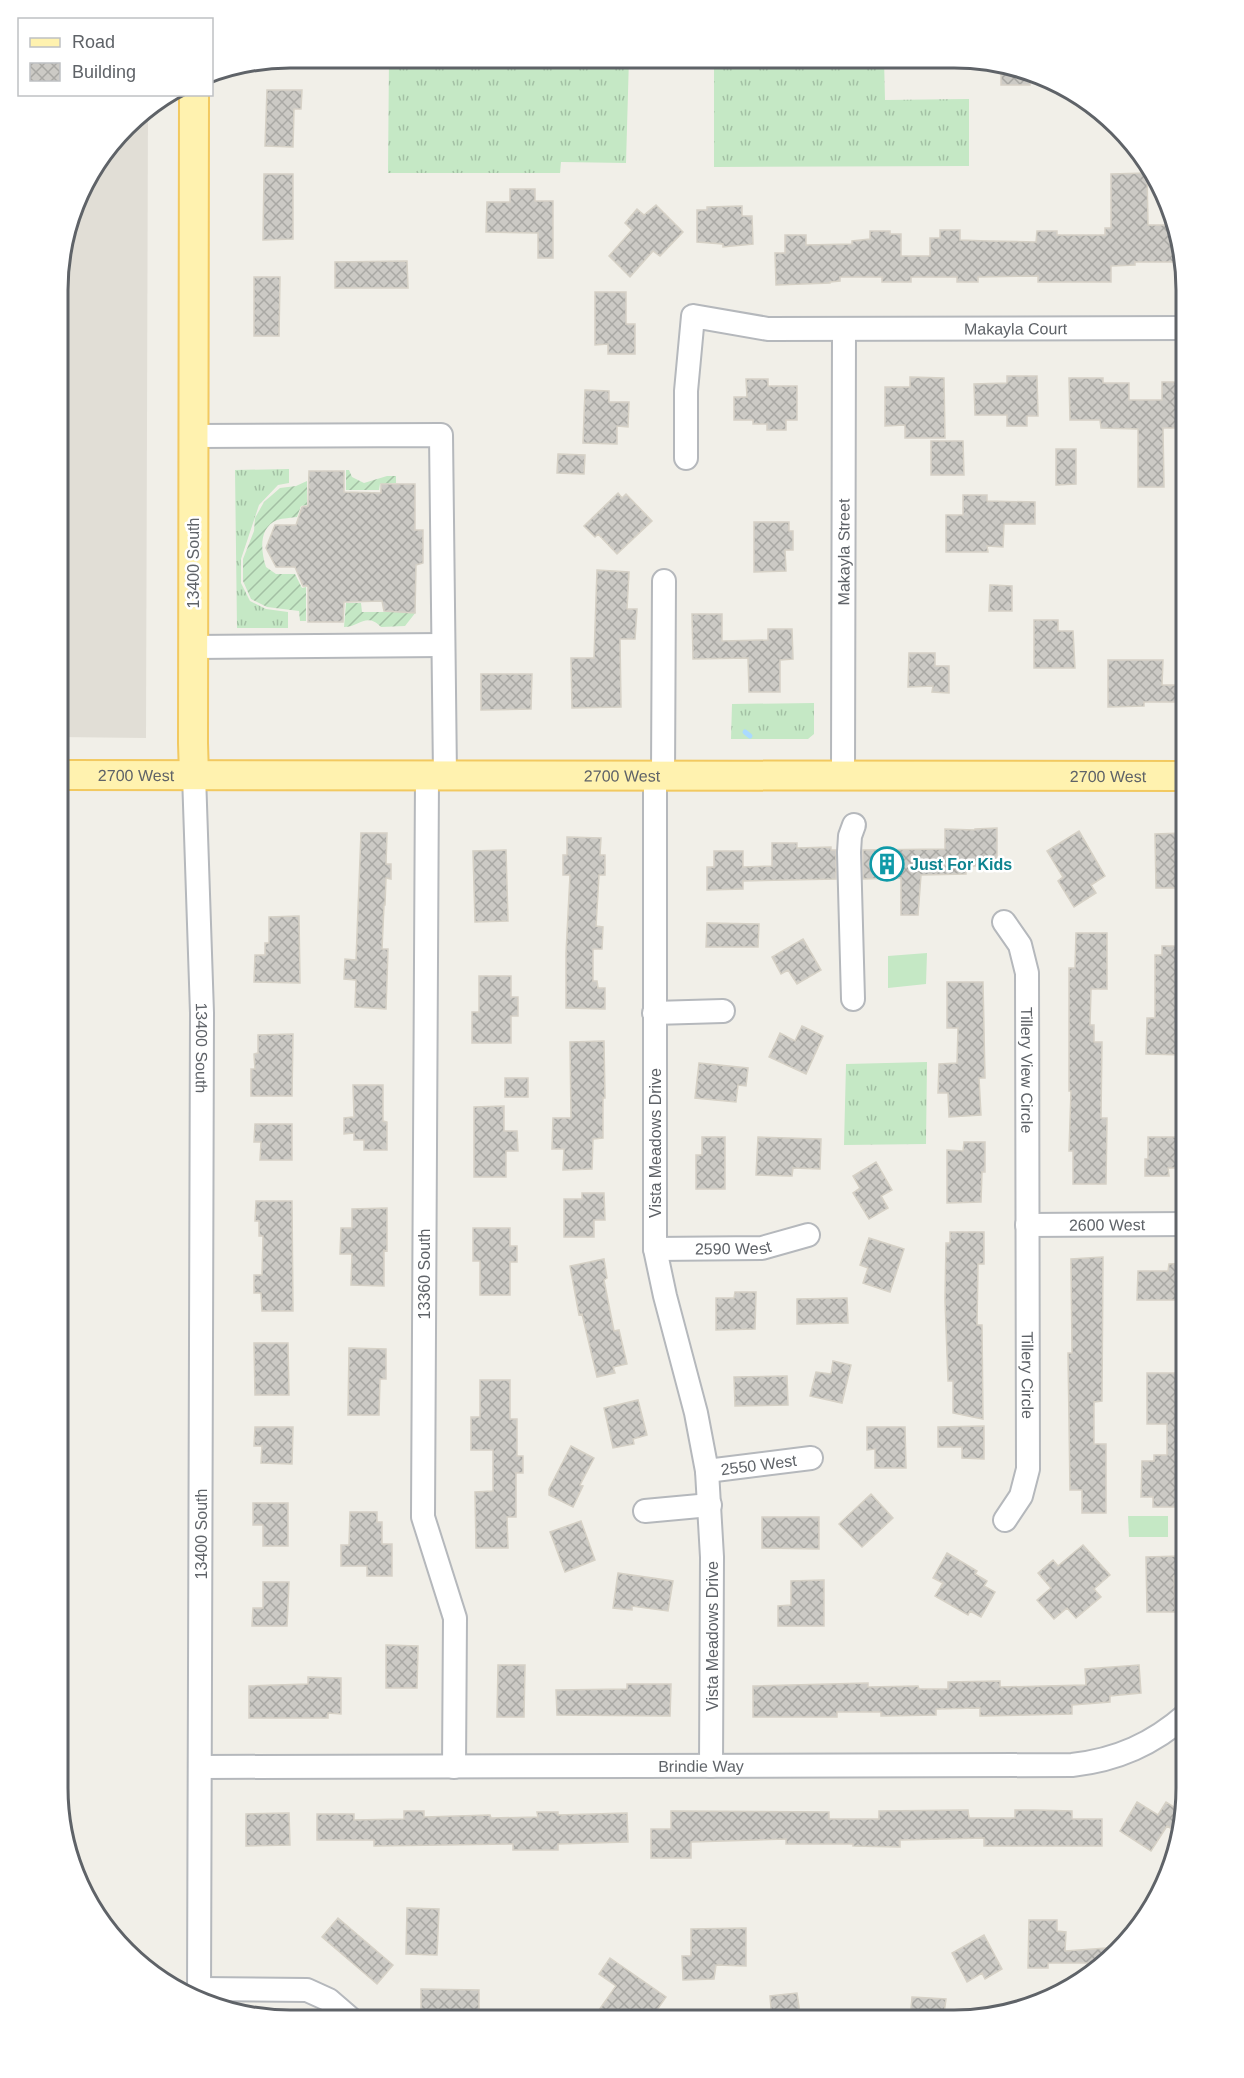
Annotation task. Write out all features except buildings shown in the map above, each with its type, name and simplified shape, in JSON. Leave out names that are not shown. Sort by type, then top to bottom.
[{"type":"main road","name":"13400 South","points":[[194,96],[194,775]]},
{"type":"main road","name":"2700 West","points":[[68,775],[1176,776]]},
{"type":"street","name":"Makayla Court","points":[[686,458],[686,391],[693,316],[768,329],[1176,328]]},
{"type":"street","name":"Makayla Street","points":[[843,776],[844,329]]},
{"type":"street","name":"13360 South","points":[[194,436],[441,435],[443,645],[436,776],[423,1517],[455,1618],[454,1767]]},
{"type":"street","name":"Vista Meadows Drive","points":[[664,581],[665,744],[659,776],[654,1013],[655,1249],[658,1271],[696,1413],[707,1471],[712,1557],[711,1766]]},
{"type":"street","points":[[194,647],[443,645]]},
{"type":"street","name":"13400 South","points":[[194,775],[202,1013],[199,1992]]},
{"type":"street","points":[[853,999],[849,852],[850,836],[854,825]]},
{"type":"street","name":"Tillery View Circle","points":[[1004,922],[1020,945],[1027,973],[1027,1225]]},
{"type":"street","points":[[654,1013],[723,1011]]},
{"type":"street","name":"2600 West","points":[[1027,1225],[1176,1224]]},
{"type":"street","name":"Tillery Circle","points":[[1005,1520],[1021,1496],[1028,1469],[1027,1225]]},
{"type":"street","name":"2590 West","points":[[655,1249],[762,1248],[808,1235]]},
{"type":"street","name":"2550 West","points":[[707,1471],[811,1458]]},
{"type":"street","points":[[645,1510],[710,1505]]},
{"type":"street","name":"Brindie Way","points":[[200,1767],[1055,1766],[1089,1763],[1136,1749],[1176,1723]]},
{"type":"street","points":[[208,1995],[307,1990],[329,2000],[342,2011]]},
{"type":"shaded area","points":[[148,118],[146,738],[68,737],[68,275],[75,232],[90,191],[113,154],[132,132]]},
{"type":"green space","points":[[389,68],[629,68],[626,163],[561,162],[560,173],[388,173]]},
{"type":"green space","points":[[714,68],[884,68],[885,100],[969,99],[969,166],[714,167]]},
{"type":"green space","points":[[289,469],[289,483],[278,485],[259,505],[241,559],[241,583],[250,601],[266,609],[288,612],[288,628],[237,628],[235,470]]},
{"type":"green space","points":[[346,470],[349,470],[352,477],[364,483],[387,476],[396,476],[396,483],[380,484],[379,490],[346,490]]},
{"type":"green space","points":[[307,481],[307,505],[301,506],[297,517],[279,519],[271,524],[262,541],[266,567],[276,574],[295,574],[302,588],[306,587],[306,621],[300,621],[299,611],[267,607],[251,599],[243,581],[243,559],[254,531],[255,518],[264,502],[280,488],[296,486]]},
{"type":"green space","points":[[346,603],[361,603],[362,612],[416,612],[405,626],[381,627],[367,620],[344,627]]},
{"type":"green space","points":[[814,703],[814,734],[808,739],[731,739],[732,704]]},
{"type":"green space","points":[[927,953],[926,984],[888,988],[888,956]]},
{"type":"green space","points":[[927,1062],[926,1144],[844,1145],[846,1064]]},
{"type":"green space","points":[[1128,1516],[1168,1516],[1168,1537],[1129,1537]]},
{"type":"waterway","points":[[745,732],[750,736]]},
{"type":"place","name":"Just For Kids","points":[[887,864]]}]
